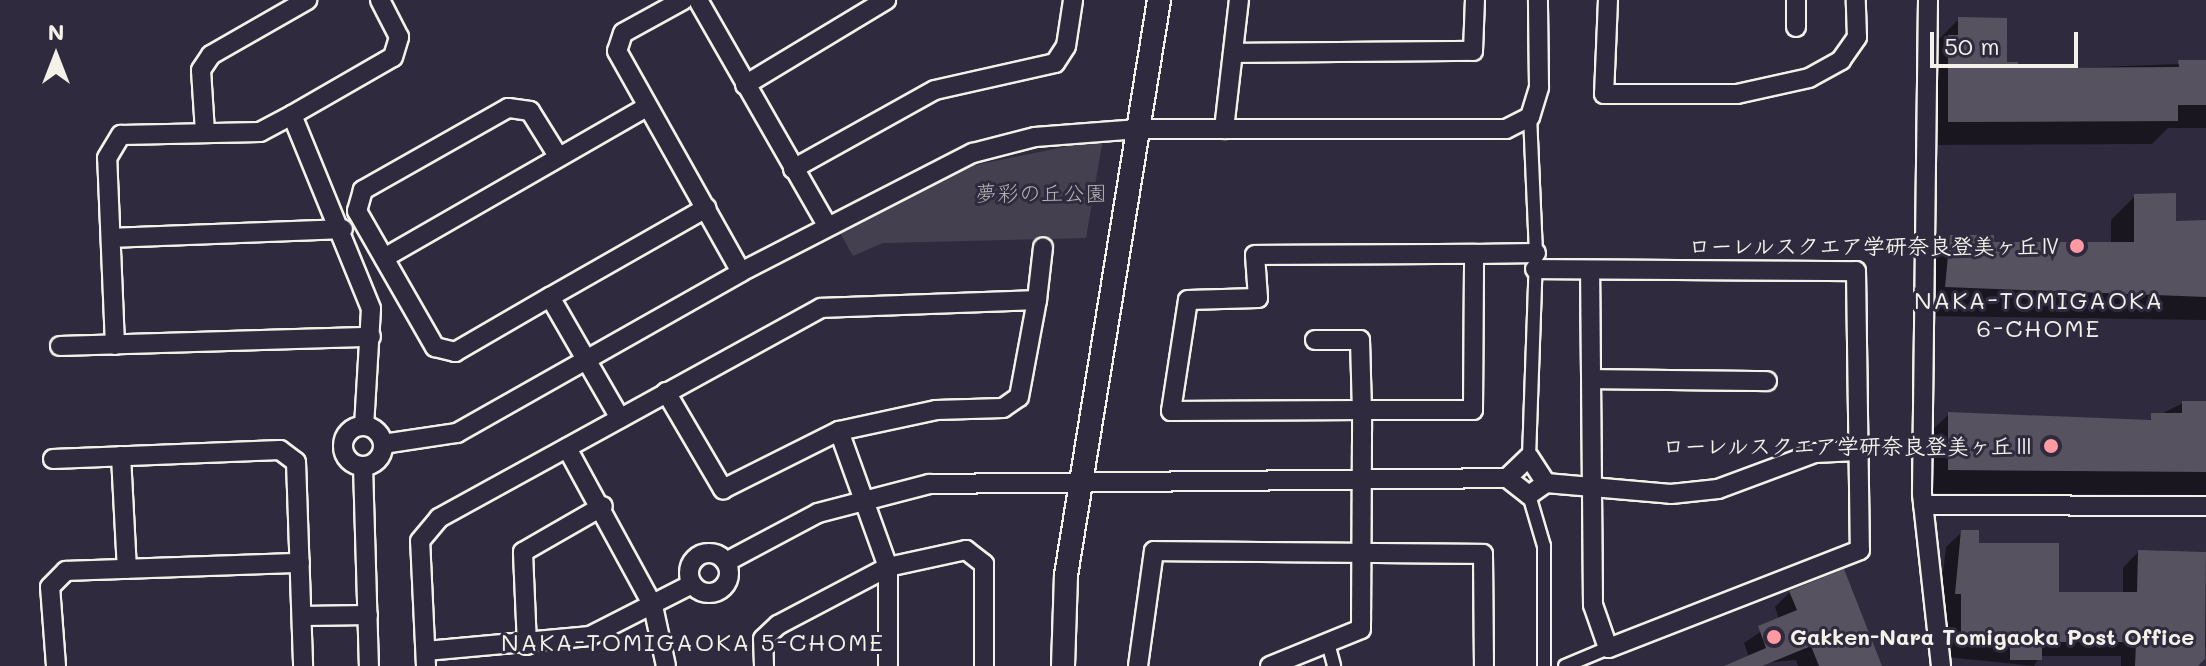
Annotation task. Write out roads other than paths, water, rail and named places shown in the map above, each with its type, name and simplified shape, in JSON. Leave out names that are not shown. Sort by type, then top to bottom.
[{"type":"street","points":[[205,132],[201,70],[211,55],[307,0]]},
{"type":"street","points":[[115,345],[107,158],[121,135],[260,132],[393,57],[399,37],[380,0]]},
{"type":"street","points":[[683,0],[623,33],[617,51],[741,272]]},
{"type":"street","points":[[698,0],[827,225]]},
{"type":"street","points":[[745,85],[886,0]]},
{"type":"street","points":[[793,169],[935,90],[1055,63],[1066,46],[1073,0]]},
{"type":"street","points":[[1063,666],[1066,575],[1085,480],[1159,0]]},
{"type":"street","points":[[1224,129],[1239,0]]},
{"type":"street","points":[[1233,53],[1473,51],[1475,0]]},
{"type":"street","points":[[1507,478],[1529,457],[1535,261],[1530,117],[1539,87],[1538,0]]},
{"type":"street","points":[[1608,0],[1604,94],[1737,94],[1809,78],[1841,60],[1857,37],[1856,0]]},
{"type":"street","points":[[1796,0],[1796,27]]},
{"type":"street","points":[[1928,0],[1923,505],[1941,666]]},
{"type":"street","points":[[384,258],[647,107]]},
{"type":"street","points":[[558,156],[530,111],[508,108],[363,190],[357,211],[435,347],[455,352],[706,208]]},
{"type":"street","points":[[292,115],[343,229],[371,309],[364,426]]},
{"type":"street","points":[[383,444],[457,433],[827,225],[973,153],[1035,137],[1139,129],[1506,129],[1530,117]]},
{"type":"street","points":[[111,238],[343,229]]},
{"type":"street","points":[[666,392],[723,489],[839,431],[936,410],[1003,408],[1019,397],[1037,300],[1043,247]]},
{"type":"street","points":[[1474,254],[1473,410],[1171,411],[1188,300],[1258,298],[1255,255],[1474,254],[1590,270],[1856,271],[1860,550],[1565,666]]},
{"type":"street","points":[[1590,270],[1594,379],[1593,605],[1608,648]]},
{"type":"street","points":[[550,297],[620,418]]},
{"type":"street","points":[[692,584],[590,636],[426,658],[420,541],[439,518],[821,308],[1037,300]]},
{"type":"street","points":[[60,346],[371,337]]},
{"type":"street","points":[[1270,666],[1361,629],[1357,554],[1362,476],[1360,340],[1315,340]]},
{"type":"street","points":[[1594,379],[1767,381]]},
{"type":"street","points":[[364,426],[383,444]]},
{"type":"street","points":[[364,426],[347,434],[343,445],[351,462],[363,466],[375,462],[383,444]]},
{"type":"street","points":[[839,431],[888,567],[888,665]]},
{"type":"street","points":[[567,448],[603,506],[653,606],[666,666]]},
{"type":"street","points":[[53,459],[280,450],[296,462],[303,666]]},
{"type":"street","points":[[1529,495],[1546,483],[1593,484],[1641,492],[1718,489],[1787,460],[1857,451]]},
{"type":"street","points":[[121,456],[127,569]]},
{"type":"street","points":[[1529,457],[1547,474],[1546,483]]},
{"type":"street","points":[[363,466],[369,666]]},
{"type":"street","points":[[726,562],[722,588],[703,592],[692,584],[690,566],[698,556],[726,562],[864,498],[978,480],[1362,476],[1507,478],[1529,495],[1544,546],[1544,666]]},
{"type":"street","points":[[1923,505],[2206,506]]},
{"type":"street","points":[[527,645],[523,552],[603,506]]},
{"type":"street","points":[[764,666],[763,639],[778,625],[888,567],[966,550],[984,564],[984,666]]},
{"type":"street","points":[[1138,666],[1154,551],[1483,554],[1484,666]]},
{"type":"street","points":[[56,666],[50,587],[66,571],[300,563]]},
{"type":"street","points":[[303,616],[368,615]]},
{"type":"street","points":[[1328,643],[1334,666]]},
{"type":"place","name":"ローレルスクエア学研奈良登美ヶ丘Ⅳ","points":[[2077,246]]},
{"type":"place","name":"ローレルスクエア学研奈良登美ヶ丘Ⅲ","points":[[2051,446]]},
{"type":"place","name":"Gakken-Nara Tomigaoka Post Office","points":[[1774,637]]},
{"type":"district","name":"NAKA-TOMIGAOKA 6-CHOME","points":[[2039,314]]},
{"type":"district","name":"NAKA-TOMIGAOKA 5-CHOME","points":[[693,642]]},
{"type":"park label","name":"夢彩の丘公園","points":[[1041,193]]}]
